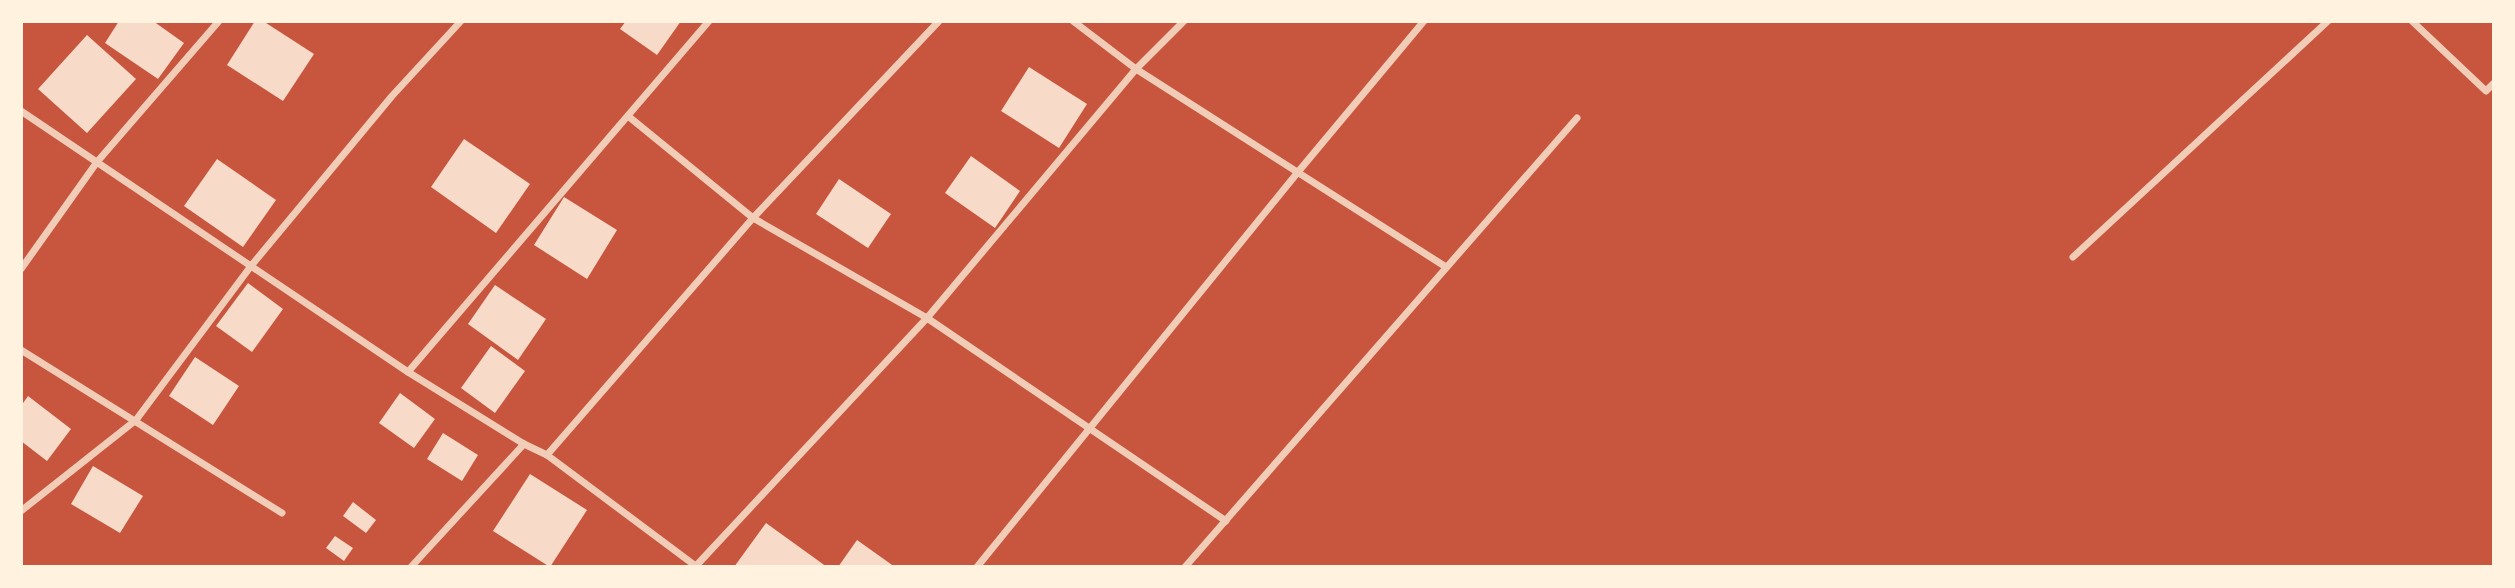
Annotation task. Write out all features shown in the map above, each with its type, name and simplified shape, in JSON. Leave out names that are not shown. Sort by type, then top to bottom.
[{"type":"street","points":[[21,270],[97,162],[219,21]]},
{"type":"street","points":[[21,511],[136,420],[251,266],[392,96],[461,21]]},
{"type":"street","points":[[408,372],[709,21]]},
{"type":"street","points":[[547,455],[752,218],[939,21]]},
{"type":"street","points":[[1073,21],[1136,69],[1446,267]]},
{"type":"street","points":[[21,111],[408,372],[524,444],[547,455],[696,567],[928,318],[1136,69],[1184,21]]},
{"type":"street","points":[[977,567],[1424,21]]},
{"type":"street","points":[[2073,257],[2328,21]]},
{"type":"street","points":[[2412,21],[2486,92],[2494,83]]},
{"type":"street","points":[[628,116],[752,218],[928,318],[1226,521]]},
{"type":"street","points":[[1185,567],[1577,118]]},
{"type":"street","points":[[21,350],[282,513]]},
{"type":"street","points":[[411,567],[524,444]]},
{"type":"building","points":[[119,21],[153,21],[184,43],[158,79],[105,43]]},
{"type":"building","points":[[255,21],[263,21],[314,54],[283,101],[227,65]]},
{"type":"building","points":[[626,21],[681,21],[657,55],[620,29]]},
{"type":"building","points":[[87,35],[136,79],[87,133],[38,89]]},
{"type":"building","points":[[1029,67],[1087,104],[1059,148],[1001,111]]},
{"type":"building","points":[[464,139],[530,184],[496,233],[431,187]]},
{"type":"building","points":[[971,156],[1020,191],[995,228],[945,193]]},
{"type":"building","points":[[217,159],[276,200],[243,247],[184,206]]},
{"type":"building","points":[[839,179],[891,214],[868,248],[816,214]]},
{"type":"building","points":[[564,197],[617,230],[587,279],[534,245]]},
{"type":"building","points":[[248,283],[283,309],[252,352],[216,326]]},
{"type":"building","points":[[495,285],[546,319],[518,360],[468,324]]},
{"type":"building","points":[[491,346],[525,371],[495,413],[461,388]]},
{"type":"building","points":[[195,357],[239,386],[213,425],[169,396]]},
{"type":"building","points":[[400,393],[435,419],[414,448],[379,423]]},
{"type":"building","points":[[28,396],[71,429],[47,461],[21,441],[21,406]]},
{"type":"building","points":[[443,433],[478,455],[462,481],[427,459]]},
{"type":"building","points":[[93,466],[143,496],[120,533],[71,504]]},
{"type":"building","points":[[530,474],[587,510],[550,567],[493,531]]},
{"type":"building","points":[[353,502],[376,520],[366,533],[343,516]]},
{"type":"building","points":[[766,523],[827,567],[734,567]]},
{"type":"building","points":[[335,536],[353,548],[344,561],[326,548]]},
{"type":"building","points":[[857,540],[895,567],[838,567]]}]
